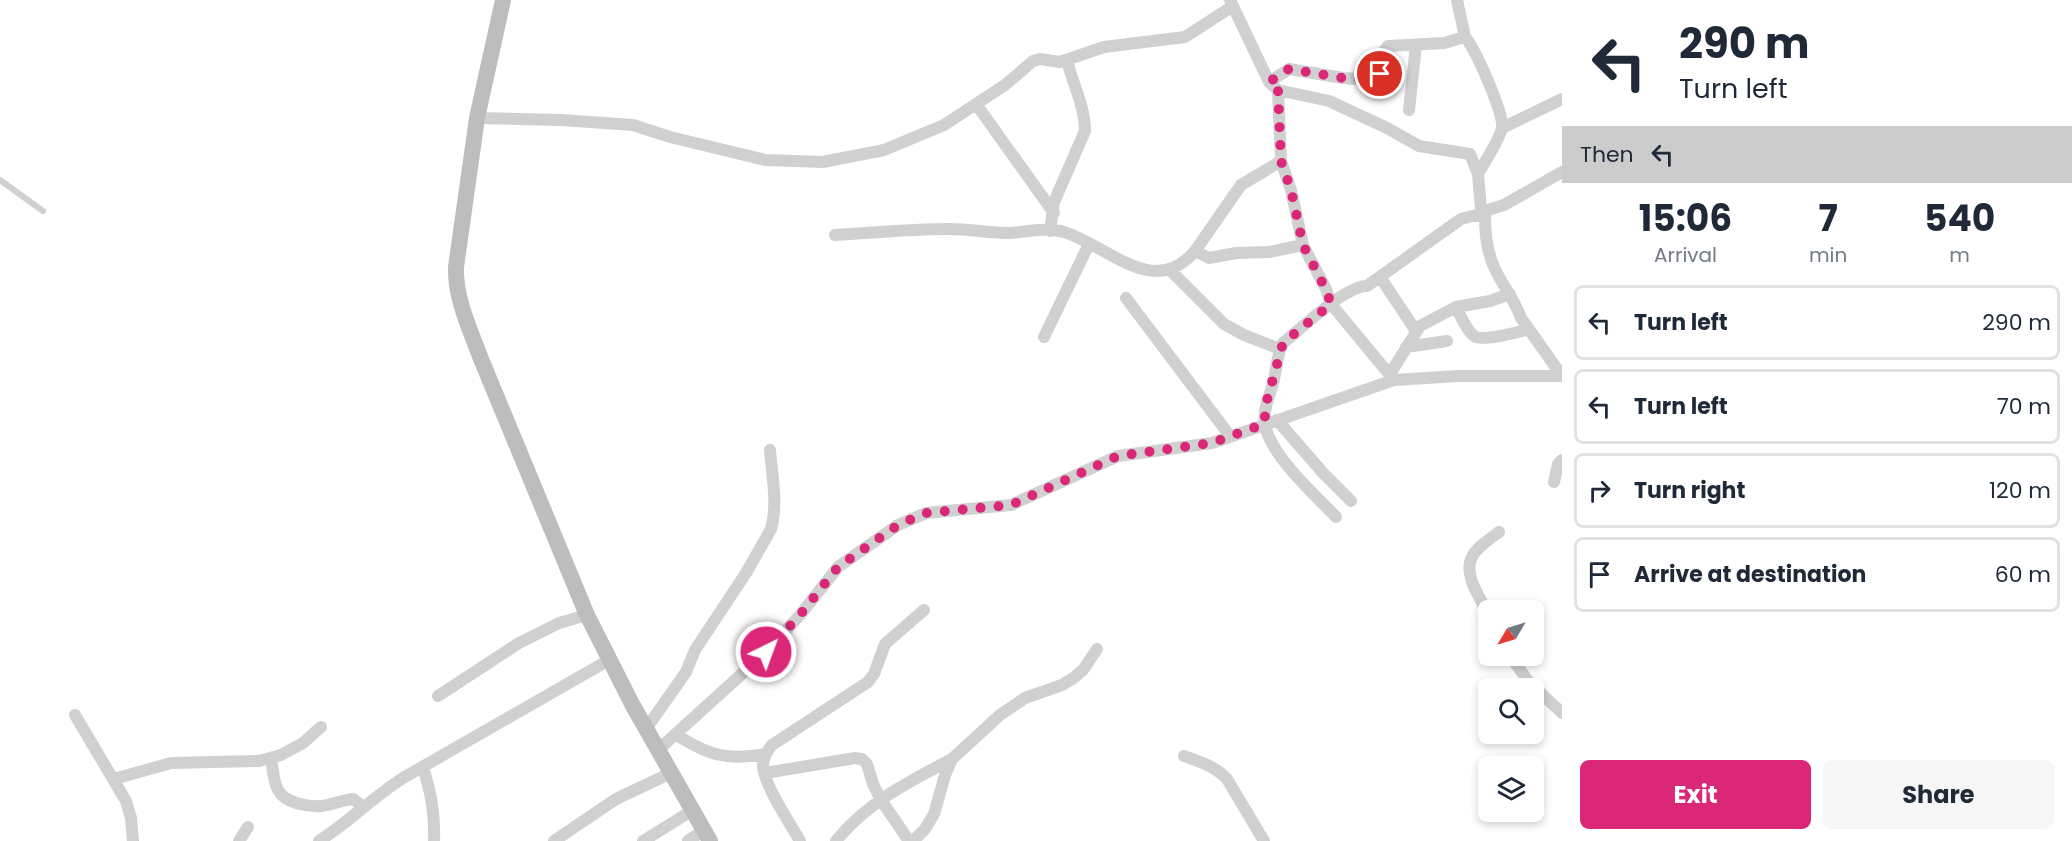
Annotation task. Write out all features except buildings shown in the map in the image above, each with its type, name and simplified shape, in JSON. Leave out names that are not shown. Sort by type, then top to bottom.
[{"type":"street","points":[[503,0],[477,118],[456,267],[458,292],[464,316],[481,359],[587,615],[646,729],[707,836],[688,841]]},
{"type":"street","points":[[1457,0],[1464,37],[1486,75],[1502,123],[1502,129],[1479,174]]},
{"type":"street","points":[[477,118],[633,125],[670,137],[765,160],[823,162],[884,150],[944,125],[1005,85],[1033,60],[1067,61],[1104,47],[1185,38],[1231,3],[1273,86],[1281,161],[1291,190],[1303,245],[1331,304],[1392,377]]},
{"type":"street","points":[[1273,86],[1289,69],[1343,78],[1372,80],[1380,74],[1385,48],[1388,46],[1444,43],[1464,37]]},
{"type":"street","points":[[1409,110],[1416,45]]},
{"type":"street","points":[[1050,231],[1052,209],[1084,131],[1083,113],[1067,61]]},
{"type":"street","points":[[1273,86],[1329,101],[1419,146],[1470,154],[1479,174],[1480,205],[1485,214],[1485,235],[1494,267],[1529,329],[1562,376]]},
{"type":"street","points":[[1502,129],[1562,99]]},
{"type":"street","points":[[976,104],[1052,209],[1065,232]]},
{"type":"street","points":[[835,235],[947,228],[1008,233],[1065,232],[1140,268],[1149,271],[1171,271],[1195,251],[1241,185],[1281,161]]},
{"type":"street","points":[[1336,517],[1278,452],[1264,424],[1267,400],[1274,382],[1283,343],[1344,293],[1359,286],[1367,286],[1461,219],[1485,214],[1562,172]]},
{"type":"street","points":[[1044,337],[1089,244]]},
{"type":"street","points":[[1195,251],[1209,258],[1236,253],[1269,252],[1303,245]]},
{"type":"street","points":[[1171,271],[1224,324],[1244,335],[1280,349]]},
{"type":"street","points":[[1380,277],[1416,332]]},
{"type":"street","points":[[1392,377],[1406,347],[1420,326],[1456,308],[1510,294]]},
{"type":"street","points":[[1126,298],[1230,436]]},
{"type":"street","points":[[1456,308],[1472,335],[1478,338],[1515,334],[1529,329]]},
{"type":"street","points":[[1406,347],[1447,341]]},
{"type":"street","points":[[658,750],[766,652],[800,615],[838,567],[898,525],[926,513],[1011,505],[1118,456],[1212,443],[1392,377],[1562,376]]},
{"type":"street","points":[[1277,420],[1351,501]]},
{"type":"street","points":[[646,729],[686,672],[695,650],[746,573],[771,529],[774,521],[770,450]]},
{"type":"street","points":[[1554,482],[1556,470],[1562,460]]},
{"type":"street","points":[[1481,600],[1472,582],[1470,559],[1499,532]]},
{"type":"street","points":[[800,841],[772,791],[763,764],[765,754],[772,745],[868,682],[874,674],[885,644],[924,610]]},
{"type":"street","points":[[438,696],[519,643],[559,623],[587,615]]},
{"type":"street","points":[[836,841],[881,800],[902,785],[952,759],[1000,715],[1025,698],[1062,685],[1072,679],[1083,670],[1097,649]]},
{"type":"street","points":[[319,841],[383,791],[609,660]]},
{"type":"street","points":[[1517,666],[1529,682],[1562,713]]},
{"type":"street","points":[[75,716],[126,801],[133,841]]},
{"type":"street","points":[[114,779],[171,763],[204,761],[236,763],[271,758],[303,743],[321,727]]},
{"type":"street","points":[[675,734],[702,750],[719,756],[734,758],[765,754]]},
{"type":"street","points":[[1184,756],[1210,766],[1227,779],[1264,841]]},
{"type":"street","points":[[271,758],[276,784],[281,794],[287,798],[308,806],[320,806],[353,799],[363,807]]},
{"type":"street","points":[[765,773],[855,758],[862,759],[867,764],[881,800],[909,841]]},
{"type":"street","points":[[913,841],[925,830],[934,814],[952,759]]},
{"type":"street","points":[[423,767],[432,797],[435,818],[434,841]]},
{"type":"street","points":[[554,841],[616,799],[671,773]]},
{"type":"street","points":[[643,841],[693,810]]},
{"type":"street","points":[[239,841],[248,827]]},
{"type":"lane","points":[[0,180],[43,211]]},
{"type":"route","points":[[766,652],[800,615],[838,567],[898,525],[926,513],[1011,505],[1118,456],[1212,443],[1264,424],[1267,400],[1274,382],[1278,356],[1283,343],[1331,304],[1303,245],[1291,190],[1281,161],[1278,90],[1269,82],[1284,70],[1289,69],[1343,78],[1372,80],[1380,74]]}]
